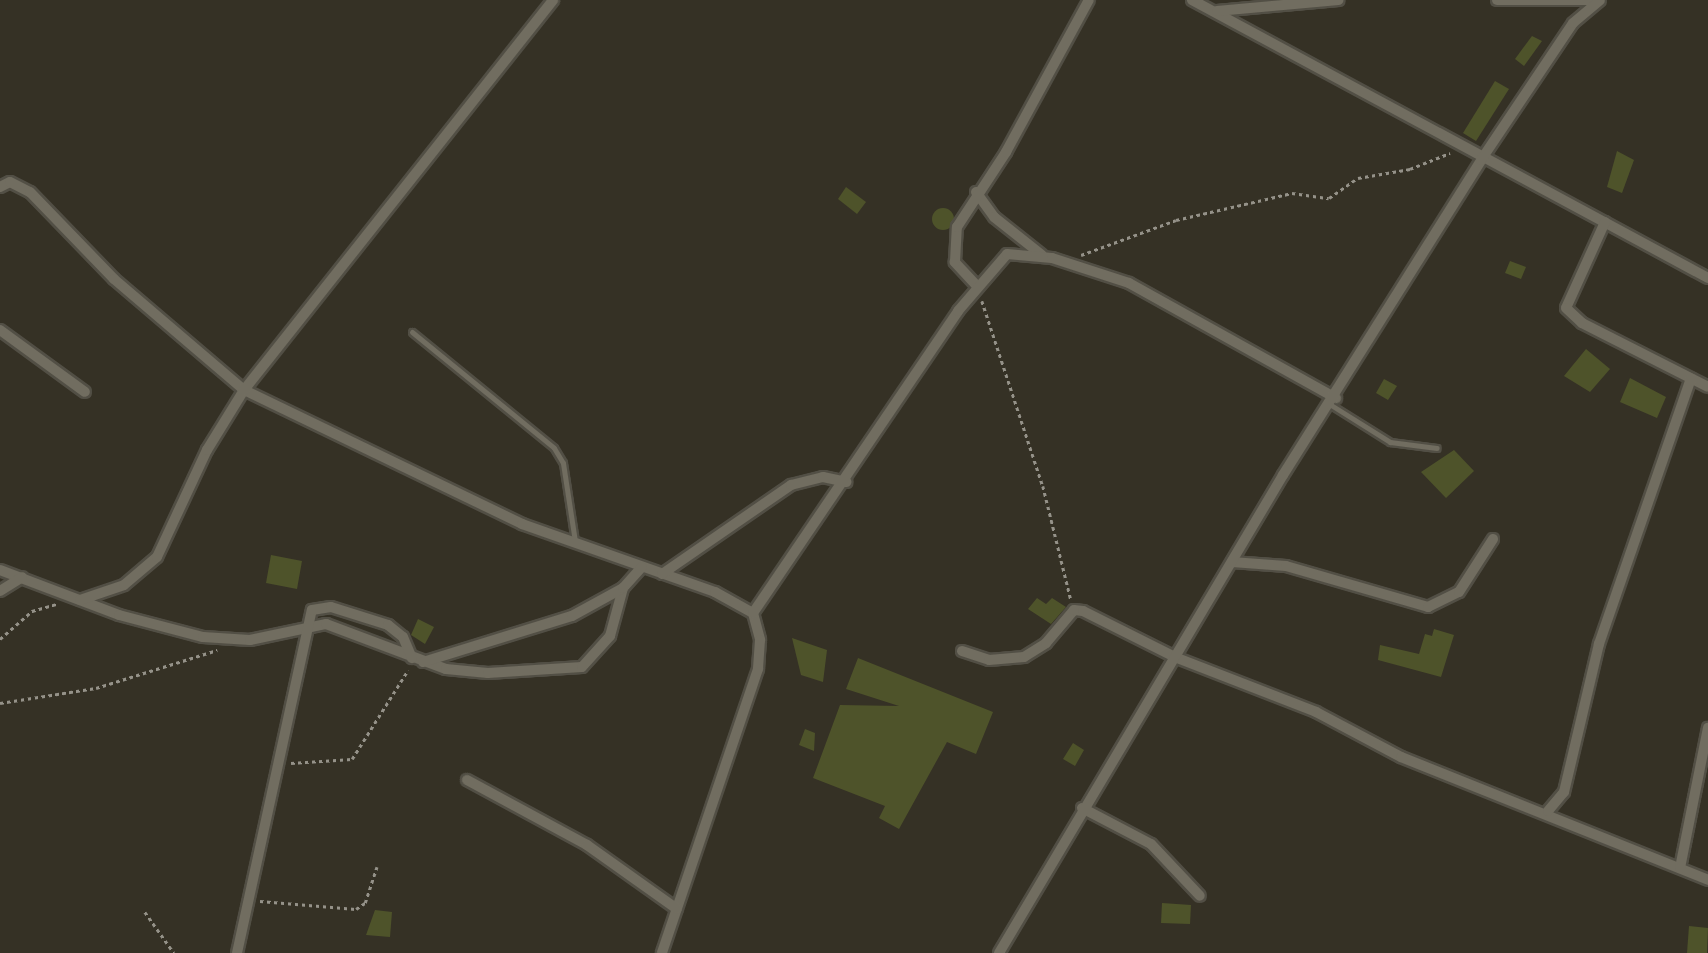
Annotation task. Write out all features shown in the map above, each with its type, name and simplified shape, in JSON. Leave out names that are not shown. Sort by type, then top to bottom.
[{"type":"street","points":[[80,600],[124,585],[157,557],[207,450],[244,390],[553,0]]},
{"type":"street","points":[[977,286],[951,250],[976,192],[1006,152],[1089,0]]},
{"type":"street","points":[[1192,0],[1460,149],[1605,222],[1708,278]]},
{"type":"street","points":[[1213,11],[1339,0]]},
{"type":"street","points":[[1497,0],[1593,0]]},
{"type":"street","points":[[999,953],[1082,808],[1177,658],[1232,562],[1481,160],[1573,23],[1600,0]]},
{"type":"street","points":[[0,187],[10,182],[30,192],[114,279],[244,390],[575,545],[662,574],[752,613]]},
{"type":"street","points":[[976,192],[994,217],[1044,257]]},
{"type":"street","points":[[1605,222],[1566,308],[1582,323],[1708,387]]},
{"type":"street","points":[[752,613],[846,482],[977,286],[1007,254],[1066,262],[1129,283],[1333,402]]},
{"type":"street","points":[[0,330],[85,392]]},
{"type":"street","points":[[1548,811],[1564,792],[1599,644],[1690,378]]},
{"type":"street","points":[[662,574],[791,485],[823,477],[846,482]]},
{"type":"street","points":[[1232,562],[1286,566],[1428,607],[1460,592],[1493,539]]},
{"type":"street","points":[[417,660],[572,616],[623,589],[642,567]]},
{"type":"street","points":[[0,570],[80,600],[230,641],[326,624],[417,660],[488,673],[582,667],[610,636],[623,589]]},
{"type":"street","points":[[0,591],[22,577]]},
{"type":"street","points":[[237,953],[304,626],[319,606],[341,610],[398,630],[417,660]]},
{"type":"street","points":[[962,651],[989,660],[1024,657],[1046,643],[1074,610],[1177,658],[1316,712],[1401,757],[1548,811],[1708,880]]},
{"type":"street","points":[[662,953],[758,669],[760,640],[752,613]]},
{"type":"street","points":[[1679,868],[1708,728]]},
{"type":"street","points":[[467,780],[587,845],[677,909]]},
{"type":"street","points":[[1082,808],[1151,844],[1200,895]]},
{"type":"lane","points":[[412,332],[554,448],[563,463],[575,545]]},
{"type":"lane","points":[[1333,402],[1390,442],[1437,448]]},
{"type":"path","points":[[1066,262],[1176,220],[1292,193],[1329,198],[1358,177],[1410,169],[1460,149]]},
{"type":"path","points":[[977,286],[1043,486],[1074,610]]},
{"type":"path","points":[[0,639],[32,611],[80,600]]},
{"type":"path","points":[[0,703],[96,688],[201,657],[230,641]]},
{"type":"path","points":[[277,762],[352,759],[417,660]]},
{"type":"path","points":[[247,900],[356,909],[365,903],[377,867]]},
{"type":"path","points":[[145,912],[174,953]]},
{"type":"building","points":[[1532,36],[1542,41],[1524,66],[1515,59]]},
{"type":"building","points":[[1495,81],[1509,89],[1476,141],[1463,133]]},
{"type":"building","points":[[1617,151],[1634,160],[1622,193],[1607,187]]},
{"type":"building","points":[[846,187],[866,202],[857,214],[838,199]]},
{"type":"building","points":[[943,208],[951,211],[954,219],[951,227],[943,230],[935,227],[932,219],[935,211]]},
{"type":"building","points":[[1510,261],[1526,267],[1521,279],[1505,273]]},
{"type":"building","points":[[1586,349],[1610,369],[1590,392],[1564,376]]},
{"type":"building","points":[[1630,378],[1666,397],[1657,418],[1620,402]]},
{"type":"building","points":[[1384,379],[1397,386],[1388,400],[1376,393]]},
{"type":"building","points":[[1454,450],[1474,471],[1446,498],[1421,472]]},
{"type":"building","points":[[271,555],[302,561],[297,589],[266,583]]},
{"type":"building","points":[[1037,598],[1046,604],[1052,598],[1066,607],[1051,624],[1028,609]]},
{"type":"building","points":[[418,619],[434,627],[425,644],[411,635]]},
{"type":"building","points":[[1434,629],[1454,635],[1441,677],[1378,660],[1380,645],[1419,654],[1425,634],[1432,636]]},
{"type":"building","points":[[792,638],[827,650],[823,682],[801,675]]},
{"type":"building","points":[[858,658],[993,712],[976,754],[947,742],[899,829],[879,818],[885,806],[813,778],[840,705],[899,706],[846,689]]},
{"type":"building","points":[[805,729],[815,733],[814,751],[799,745]]},
{"type":"building","points":[[1073,743],[1084,750],[1075,766],[1063,759]]},
{"type":"building","points":[[1162,903],[1191,905],[1190,924],[1161,923]]},
{"type":"building","points":[[375,910],[392,912],[390,937],[366,935]]},
{"type":"building","points":[[1689,926],[1708,928],[1707,953],[1687,953]]}]
